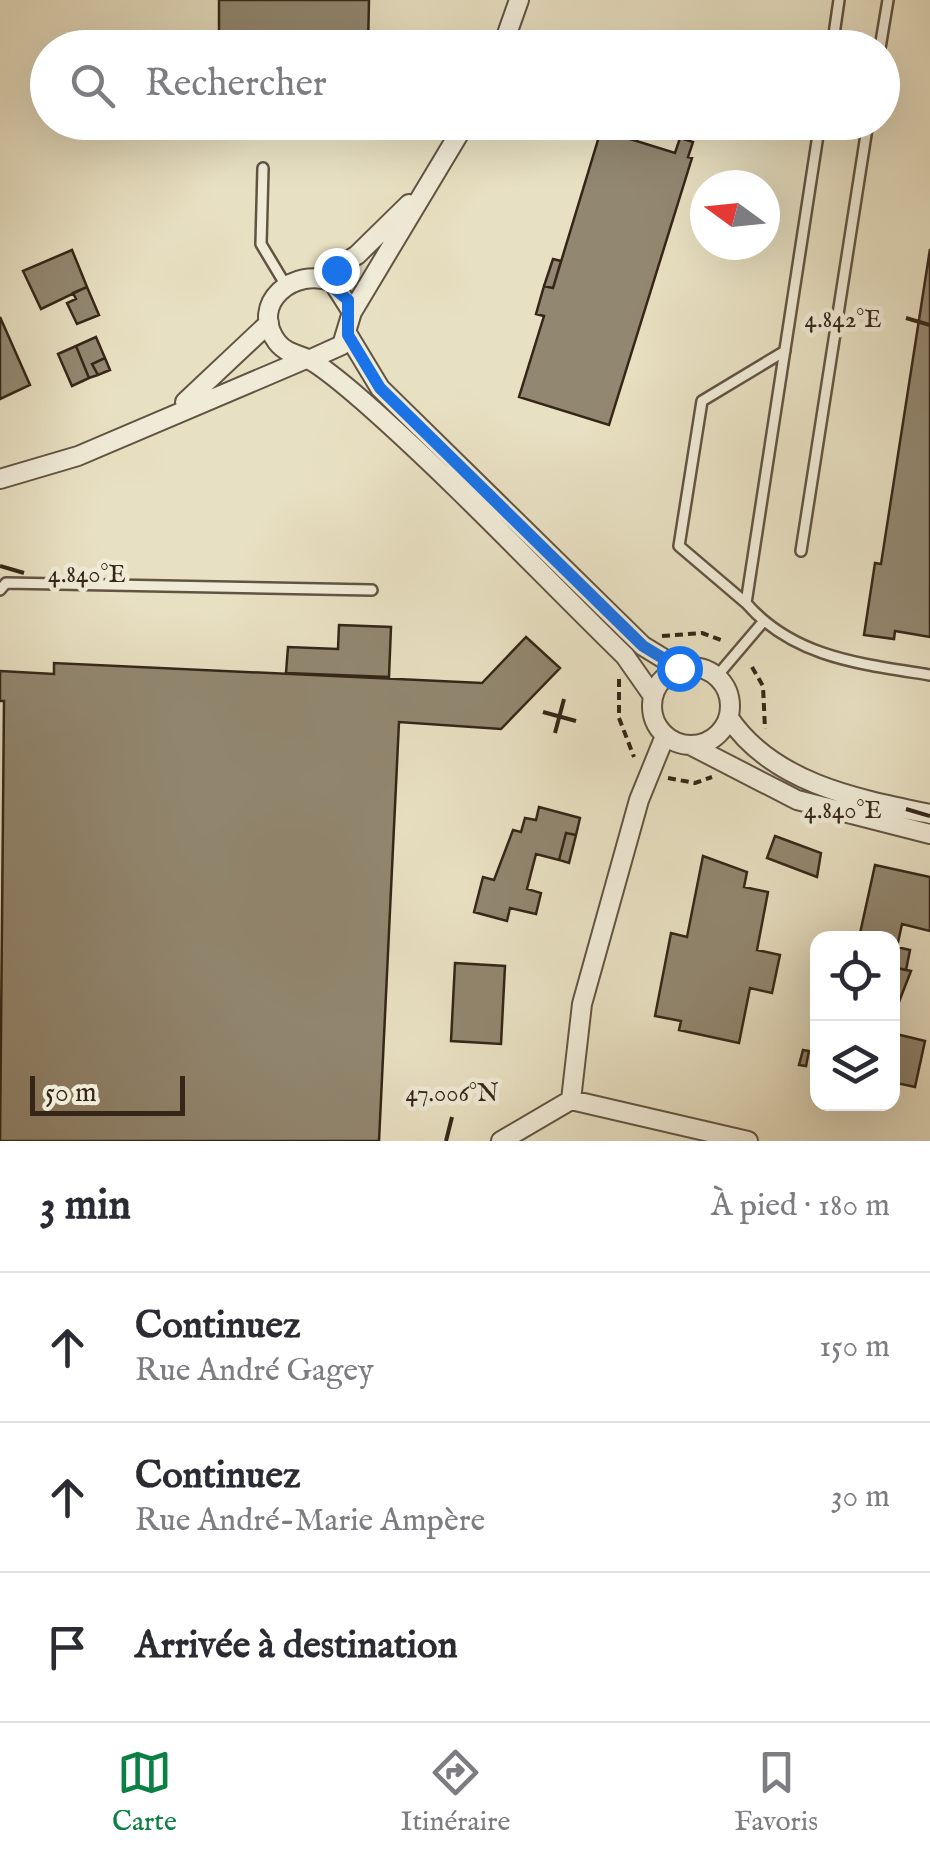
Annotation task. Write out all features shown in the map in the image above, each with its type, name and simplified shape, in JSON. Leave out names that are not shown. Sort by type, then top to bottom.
[{"type":"street","points":[[509,30],[520,0]]},
{"type":"street","points":[[0,478],[78,456],[173,412],[308,359],[333,353],[348,335],[352,312],[455,140]]},
{"type":"street","points":[[322,278],[356,255],[427,186]]},
{"type":"street","points":[[352,312],[342,290],[322,278],[296,278],[272,302],[270,323],[278,344],[308,359],[365,402],[625,656],[653,696]]},
{"type":"street","points":[[173,412],[242,354],[270,323]]},
{"type":"street","points":[[348,335],[380,388],[643,646],[679,668]]},
{"type":"street","points":[[692,746],[715,738],[729,718],[730,695],[717,676],[698,667],[679,668],[662,679],[653,696],[653,718],[665,736],[796,800],[930,834]]},
{"type":"street","points":[[729,718],[755,748],[805,780],[930,814]]},
{"type":"street","points":[[571,1100],[582,1004],[649,768],[665,736]]},
{"type":"street","points":[[501,1141],[571,1100],[748,1141]]},
{"type":"lane","points":[[835,30],[839,0]]},
{"type":"lane","points":[[883,30],[888,0]]},
{"type":"lane","points":[[746,603],[817,140]]},
{"type":"lane","points":[[801,551],[865,140]]},
{"type":"lane","points":[[263,168],[260,244],[286,284]]},
{"type":"lane","points":[[785,350],[702,401],[679,546],[763,622],[824,657],[930,676]]},
{"type":"lane","points":[[0,590],[6,583],[372,590]]},
{"type":"lane","points":[[717,676],[763,622]]},
{"type":"path","points":[[656,633],[702,633],[721,640]]},
{"type":"path","points":[[752,667],[765,697],[765,732],[759,742]]},
{"type":"path","points":[[618,674],[619,718],[637,760]]},
{"type":"path","points":[[659,774],[706,782],[718,770]]},
{"type":"building","points":[[219,0],[369,0],[368,30],[219,30]]},
{"type":"building","points":[[598,140],[633,140],[675,153],[679,140],[693,142],[688,157],[692,158],[609,425],[519,397],[544,316],[536,314],[544,286],[553,288]]},
{"type":"building","points":[[930,249],[930,637],[895,631],[894,639],[864,635],[875,563],[881,564]]},
{"type":"building","points":[[72,250],[87,287],[41,309],[23,271]]},
{"type":"building","points":[[553,259],[561,261],[553,288],[544,286]]},
{"type":"building","points":[[87,287],[99,315],[77,324],[67,303],[76,299],[73,293]]},
{"type":"building","points":[[0,317],[30,385],[0,399]]},
{"type":"building","points":[[96,337],[105,358],[92,364],[98,375],[89,378],[76,346]]},
{"type":"building","points":[[76,346],[89,378],[72,386],[58,354]]},
{"type":"building","points":[[105,358],[110,370],[98,375],[92,364]]},
{"type":"building","points":[[339,625],[391,627],[389,677],[286,673],[288,647],[338,649]]},
{"type":"building","points":[[526,637],[560,668],[501,729],[399,722],[379,1141],[0,1141],[4,701],[0,701],[0,671],[54,674],[54,663],[482,683]]},
{"type":"building","points":[[539,807],[580,818],[576,835],[566,833],[559,860],[536,854],[527,889],[541,893],[536,914],[510,908],[507,921],[474,912],[483,877],[494,880],[513,830],[521,832],[525,818],[536,820]]},
{"type":"building","points":[[566,833],[576,835],[569,863],[559,860]]},
{"type":"building","points":[[775,836],[821,853],[817,877],[767,858]]},
{"type":"building","points":[[703,856],[747,872],[744,887],[768,892],[757,950],[780,955],[772,993],[750,988],[739,1043],[679,1030],[681,1021],[655,1016],[671,933],[687,937]]},
{"type":"building","points":[[875,865],[930,877],[930,931],[902,924],[900,933],[861,931]]},
{"type":"building","points":[[900,948],[910,950],[906,970],[900,969]]},
{"type":"building","points":[[455,963],[505,966],[501,1044],[451,1041]]},
{"type":"building","points":[[900,969],[911,971],[900,999]]},
{"type":"building","points":[[900,1035],[925,1041],[915,1087],[900,1084]]},
{"type":"building","points":[[803,1050],[809,1051],[806,1066],[799,1065]]},
{"type":"route","points":[[336,270],[322,278],[333,282],[348,300],[352,324],[348,335],[380,388],[643,646],[679,668]]}]
